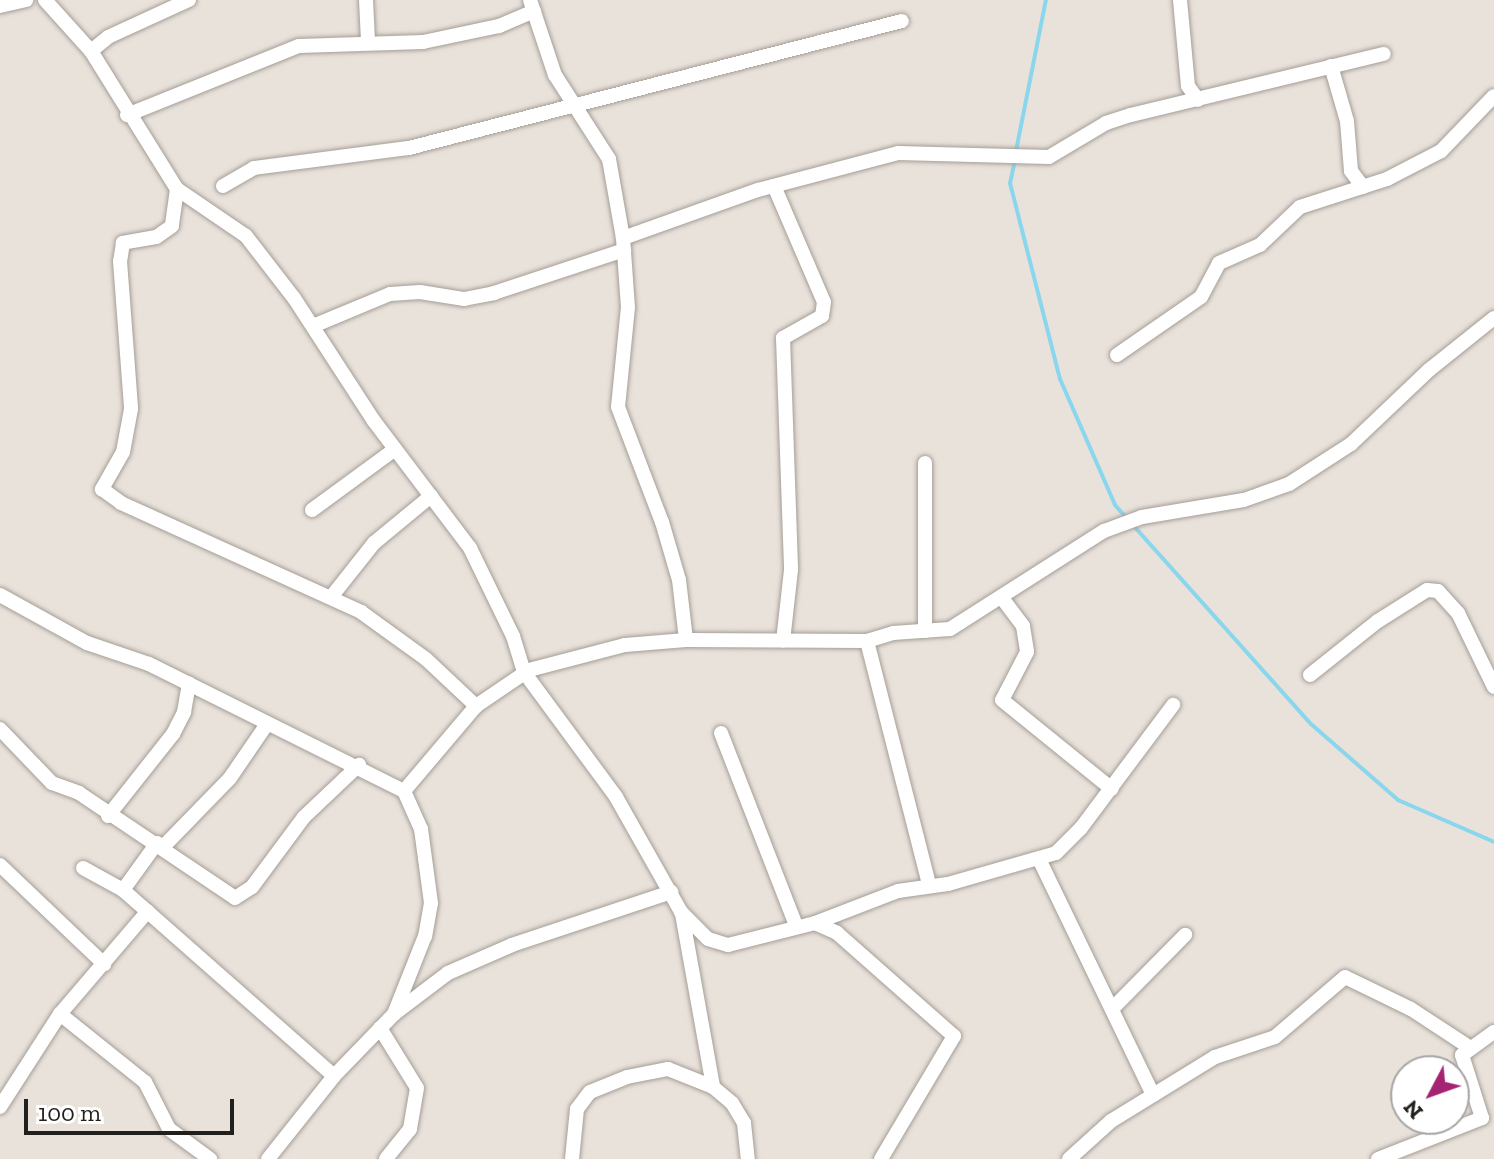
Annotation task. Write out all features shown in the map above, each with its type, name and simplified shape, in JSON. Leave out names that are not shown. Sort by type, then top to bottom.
[{"type":"street","points":[[0,6],[26,0]]},
{"type":"street","points":[[45,0],[91,51],[127,115],[177,189],[246,236],[313,326],[491,585],[524,672],[616,797],[681,912],[713,1087]]},
{"type":"street","points":[[91,51],[108,37],[189,0]]},
{"type":"street","points":[[366,0],[368,41]]},
{"type":"street","points":[[1180,0],[1188,86],[1198,100]]},
{"type":"street","points":[[127,115],[299,46],[368,41],[423,42],[499,26],[532,6],[555,75],[609,159],[623,244],[628,328],[618,407],[662,522],[679,580],[686,640]]},
{"type":"street","points":[[223,186],[254,168],[380,154],[902,21]]},
{"type":"street","points":[[313,326],[390,294],[420,292],[464,299],[494,293],[774,186],[898,153],[1049,157],[1106,123],[1384,54]]},
{"type":"street","points":[[1331,66],[1347,121],[1351,171],[1363,187]]},
{"type":"street","points":[[1117,355],[1201,297],[1213,268],[1260,245],[1300,207],[1363,187],[1441,151],[1494,96]]},
{"type":"street","points":[[774,186],[824,302],[822,316],[783,338],[791,570],[783,641]]},
{"type":"street","points":[[177,189],[172,226],[156,237],[123,243],[120,261],[131,409],[123,452],[102,489],[254,565],[332,596],[392,632],[476,706]]},
{"type":"street","points":[[404,791],[476,706],[524,672],[588,652],[686,640],[867,641],[950,629],[1122,524],[1244,500],[1308,476],[1494,318]]},
{"type":"street","points":[[312,510],[395,449]]},
{"type":"street","points":[[925,463],[925,631]]},
{"type":"street","points":[[332,596],[374,543],[431,496]]},
{"type":"street","points":[[1310,675],[1427,590],[1449,599],[1494,687]]},
{"type":"street","points":[[0,595],[87,643],[189,683],[267,724],[359,765],[404,791],[421,829],[431,903],[425,936],[394,1014]]},
{"type":"street","points":[[1002,598],[1023,626],[1027,652],[1002,700],[1112,789]]},
{"type":"street","points":[[867,641],[929,884]]},
{"type":"street","points":[[108,816],[173,734],[184,712],[189,683]]},
{"type":"street","points":[[681,912],[717,944],[815,923],[836,913],[929,884],[1056,853],[1112,789],[1173,705]]},
{"type":"street","points":[[123,890],[160,845],[230,778],[267,724]]},
{"type":"street","points":[[0,729],[52,783],[79,793],[108,816],[160,845],[217,889],[242,895],[304,817],[359,765]]},
{"type":"street","points":[[721,733],[796,925]]},
{"type":"street","points":[[1039,859],[1153,1095]]},
{"type":"street","points":[[0,865],[104,964]]},
{"type":"street","points":[[83,868],[123,890],[334,1076]]},
{"type":"street","points":[[268,1159],[334,1076],[394,1014],[460,967],[671,892]]},
{"type":"street","points":[[0,1107],[60,1014],[148,911]]},
{"type":"street","points":[[836,913],[837,933]]},
{"type":"street","points":[[815,923],[837,933],[954,1036],[881,1159]]},
{"type":"street","points":[[1113,1008],[1185,935]]},
{"type":"street","points":[[1069,1159],[1111,1121],[1215,1057],[1275,1037],[1345,977],[1411,1009],[1469,1047]]},
{"type":"street","points":[[60,1014],[145,1082],[169,1129],[210,1159]]},
{"type":"street","points":[[380,1028],[417,1088],[410,1129],[386,1159]]},
{"type":"street","points":[[1378,1159],[1482,1118],[1462,1058],[1469,1047],[1494,1032]]},
{"type":"street","points":[[572,1159],[577,1109],[590,1092],[627,1077],[668,1069],[713,1087],[739,1114],[748,1159]]},
{"type":"waterway","points":[[1016,151],[1046,0]]},
{"type":"waterway","points":[[1015,160],[1010,183],[1060,379],[1115,505],[1311,724],[1398,800],[1494,842]]}]
